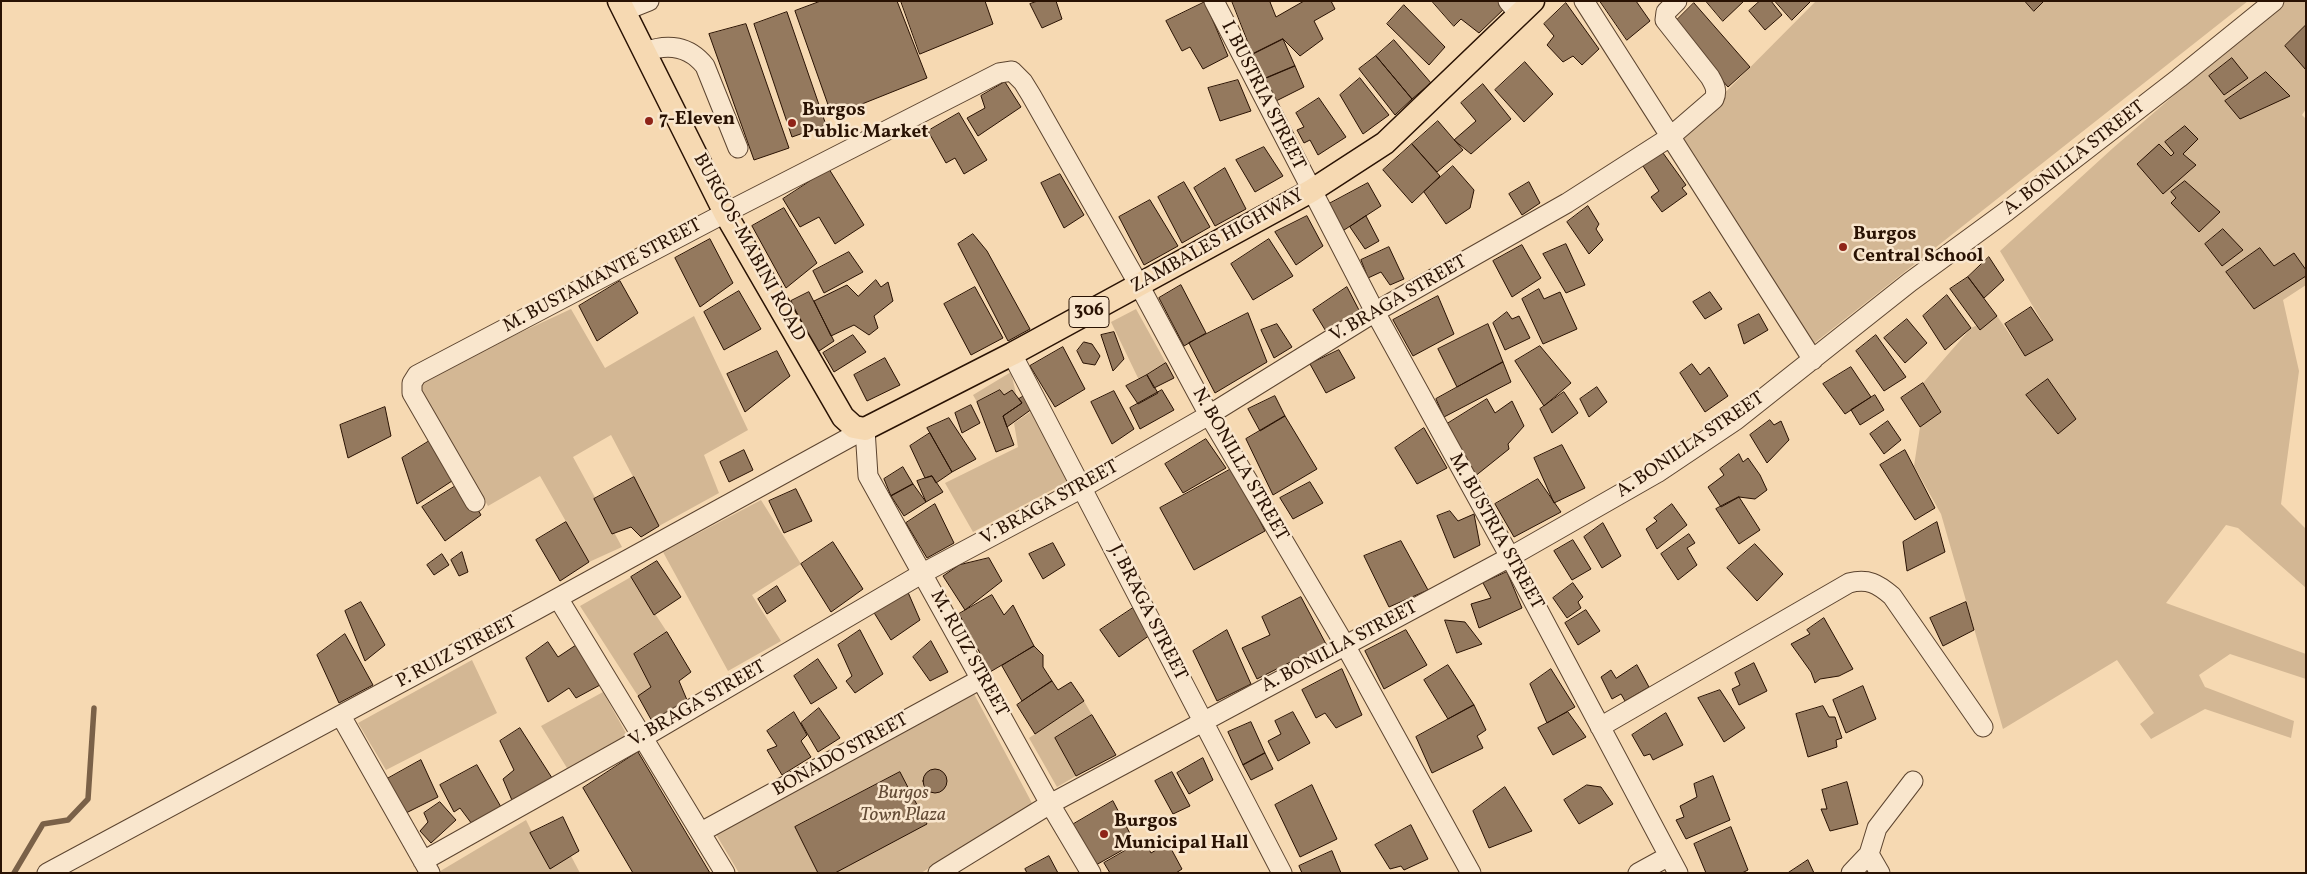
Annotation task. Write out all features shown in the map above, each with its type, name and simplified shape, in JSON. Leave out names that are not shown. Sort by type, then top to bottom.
[{"type":"main road","name":"BURGOS-MABINI ROAD","points":[[621,6],[725,213],[843,417],[854,426],[865,429]]},
{"type":"main road","name":"ZAMBALES HIGHWAY","points":[[865,429],[1012,354],[1311,191],[1385,143],[1520,6]]},
{"type":"street","points":[[621,6],[649,1]]},
{"type":"street","name":"I. BUSTRIA STREET","points":[[1214,1],[1311,191]]},
{"type":"street","points":[[1584,1],[1813,360]]},
{"type":"street","name":"V. BRAGA STREET","points":[[426,867],[923,573],[1082,488],[1209,415],[1375,312],[1567,203],[1670,137],[1714,99],[1716,94],[1716,87],[1710,77],[1665,20],[1666,12],[1677,1]]},
{"type":"street","name":"A. BONILLA STREET","points":[[938,873],[1050,804],[1203,720],[1510,557],[1657,473],[1736,420],[1910,282],[2109,132],[2274,1]]},
{"type":"street","points":[[645,52],[659,46],[669,46],[686,50],[698,57],[705,66],[738,148]]},
{"type":"street","name":"N. BONILLA STREET","points":[[999,73],[1012,71],[1023,82],[1139,285],[1209,415],[1345,645],[1471,873]]},
{"type":"street","name":"M. BUSTAMANTE STREET","points":[[475,502],[412,393],[412,383],[417,375],[725,213],[999,73]]},
{"type":"street","name":"M. BUSTRIA STREET","points":[[1311,191],[1375,312],[1510,557],[1678,873]]},
{"type":"street","name":"J. BRAGA STREET","points":[[1012,354],[1282,873]]},
{"type":"street","name":"M. RUIZ STREET","points":[[865,429],[868,476],[1050,804],[1092,873]]},
{"type":"street","name":"P. RUIZ STREET","points":[[47,873],[558,598],[865,429]]},
{"type":"street","points":[[1600,727],[1849,584],[1860,580],[1879,586],[1892,596],[1983,727]]},
{"type":"street","points":[[558,598],[725,873]]},
{"type":"street","name":"BONADO STREET","points":[[700,832],[980,679]]},
{"type":"street","points":[[340,716],[426,867]]},
{"type":"street","points":[[1851,873],[1869,854],[1877,828],[1913,781]]},
{"type":"street","points":[[1869,854],[1880,873]]},
{"type":"street","points":[[1638,873],[1669,856]]},
{"type":"green space","name":"Burgos Central School","points":[[1816,1],[2248,1],[1812,345],[1679,139]]},
{"type":"green space","points":[[2283,1],[2306,1],[2306,109],[2302,115],[2306,119],[2306,285],[2283,300],[2299,371],[2281,504],[2306,529],[2306,588],[2238,528],[2226,525],[2166,603],[2306,654],[2306,679],[2230,654],[2199,675],[2205,687],[2294,721],[2291,738],[2205,709],[2151,739],[2140,724],[2154,713],[2117,660],[2003,729],[1941,514],[1914,466],[1920,427],[1941,411],[1923,383],[1971,328],[1997,316],[2025,356],[2053,340],[2000,251],[2113,148]]},
{"type":"green space","points":[[571,309],[605,368],[694,316],[748,430],[704,455],[719,493],[659,526],[611,435],[573,457],[622,547],[589,562],[540,476],[488,506],[416,381]]},
{"type":"green space","points":[[1136,309],[1166,363],[1139,380],[1111,322]]},
{"type":"green space","points":[[1011,372],[1016,394],[1012,390],[1004,395],[1000,390],[977,402],[973,395]]},
{"type":"green space","points":[[1039,406],[1076,477],[973,532],[945,483],[1018,447],[1014,423]]},
{"type":"green space","points":[[761,500],[801,564],[752,595],[781,641],[728,671],[663,552]]},
{"type":"green space","points":[[631,577],[667,632],[634,654],[651,687],[638,696],[580,606]]},
{"type":"green space","points":[[472,660],[497,713],[386,770],[358,723]]},
{"type":"green space","points":[[603,692],[627,735],[567,768],[541,726]]},
{"type":"green space","name":"Burgos Town Plaza","points":[[973,692],[1033,805],[921,873],[739,873],[714,831]]},
{"type":"green space","points":[[1084,701],[1092,715],[1055,738],[1076,776],[1057,787],[1029,738]]},
{"type":"green space","points":[[526,820],[550,868],[571,856],[580,873],[437,873]]},
{"type":"building","points":[[821,1],[897,1],[927,78],[832,116],[795,11]]},
{"type":"building","points":[[901,1],[985,1],[993,24],[920,54]]},
{"type":"building","points":[[1038,1],[1056,1],[1062,19],[1042,28],[1030,4]]},
{"type":"building","points":[[1232,1],[1272,1],[1270,2],[1276,17],[1304,1],[1331,1],[1335,9],[1314,21],[1323,39],[1300,56],[1283,39],[1253,54]]},
{"type":"building","points":[[1432,1],[1500,1],[1506,7],[1479,33],[1461,19],[1454,26]]},
{"type":"building","points":[[1600,1],[1636,1],[1650,21],[1627,40]]},
{"type":"building","points":[[1706,1],[1744,1],[1723,21]]},
{"type":"building","points":[[1760,1],[1771,1],[1782,15],[1765,30],[1749,11]]},
{"type":"building","points":[[1775,1],[1811,1],[1792,20]]},
{"type":"building","points":[[2025,1],[2044,1],[2034,11]]},
{"type":"building","points":[[1205,2],[1228,56],[1203,69],[1190,47],[1182,51],[1166,21]]},
{"type":"building","points":[[1566,3],[1599,49],[1582,65],[1573,56],[1563,62],[1547,45],[1554,36],[1544,24]]},
{"type":"building","points":[[1694,3],[1750,67],[1728,87],[1673,24]]},
{"type":"building","points":[[1404,5],[1445,47],[1429,65],[1387,24]]},
{"type":"building","points":[[787,12],[826,125],[792,137],[754,24]]},
{"type":"building","points":[[746,24],[789,148],[754,160],[709,34]]},
{"type":"building","points":[[2306,25],[2306,70],[2285,46]]},
{"type":"building","points":[[1283,39],[1295,66],[1264,79],[1253,54]]},
{"type":"building","points":[[1394,40],[1431,83],[1412,99],[1376,56]]},
{"type":"building","points":[[1376,56],[1412,99],[1395,115],[1359,69]]},
{"type":"building","points":[[2232,58],[2248,78],[2224,95],[2209,76]]},
{"type":"building","points":[[1525,62],[1553,94],[1524,122],[1495,90]]},
{"type":"building","points":[[1295,66],[1304,87],[1274,102],[1264,79]]},
{"type":"building","points":[[2266,72],[2290,96],[2240,119],[2225,101]]},
{"type":"building","points":[[1360,78],[1389,115],[1363,134],[1340,95]]},
{"type":"building","points":[[1238,80],[1251,111],[1220,121],[1208,88]]},
{"type":"building","points":[[1005,82],[1021,107],[978,136],[967,118],[985,108],[981,96]]},
{"type":"building","points":[[1483,84],[1511,119],[1471,154],[1454,140],[1476,121],[1461,103]]},
{"type":"building","points":[[1319,98],[1346,137],[1318,155],[1310,140],[1304,143],[1297,130],[1304,127],[1296,113]]},
{"type":"building","points":[[959,113],[987,160],[964,174],[955,158],[946,163],[928,131]]},
{"type":"building","points":[[1438,121],[1463,150],[1437,172],[1412,144]]},
{"type":"building","points":[[2185,126],[2198,139],[2183,154],[2196,165],[2163,194],[2137,164],[2159,144],[2171,156],[2174,153],[2165,142]]},
{"type":"building","points":[[1412,144],[1440,176],[1412,203],[1383,170]]},
{"type":"building","points":[[1264,147],[1283,176],[1255,192],[1236,160]]},
{"type":"building","points":[[1663,153],[1686,185],[1682,188],[1687,194],[1662,212],[1651,197],[1659,191],[1643,166]]},
{"type":"building","points":[[1453,166],[1474,190],[1470,208],[1446,224],[1424,192]]},
{"type":"building","points":[[1225,168],[1246,209],[1215,226],[1194,188]]},
{"type":"building","points":[[829,169],[864,225],[835,244],[819,217],[800,227],[783,199]]},
{"type":"building","points":[[1060,174],[1084,215],[1064,228],[1041,183]]},
{"type":"building","points":[[2185,181],[2220,212],[2199,232],[2171,203],[2176,198],[2171,192]]},
{"type":"building","points":[[1184,182],[1210,227],[1182,243],[1158,197]]},
{"type":"building","points":[[1529,182],[1540,203],[1522,215],[1509,194]]},
{"type":"building","points":[[1368,183],[1381,206],[1341,232],[1327,205]]},
{"type":"building","points":[[1150,200],[1178,246],[1144,265],[1119,217]]},
{"type":"building","points":[[1588,206],[1599,224],[1596,229],[1603,240],[1589,254],[1567,222]]},
{"type":"building","points":[[784,208],[817,263],[786,288],[752,226]]},
{"type":"building","points":[[1307,216],[1323,246],[1296,265],[1275,232]]},
{"type":"building","points":[[1366,216],[1379,241],[1365,249],[1350,227]]},
{"type":"building","points":[[2223,229],[2243,250],[2222,266],[2205,244]]},
{"type":"building","points":[[973,234],[987,251],[1030,329],[1008,341],[958,244]]},
{"type":"building","points":[[710,239],[733,283],[700,307],[675,258]]},
{"type":"building","points":[[1269,239],[1293,276],[1253,300],[1231,264]]},
{"type":"building","points":[[1566,244],[1585,285],[1566,293],[1543,254]]},
{"type":"building","points":[[1522,245],[1541,278],[1512,297],[1493,261]]},
{"type":"building","points":[[1389,247],[1404,279],[1390,285],[1381,272],[1368,278],[1361,260]]},
{"type":"building","points":[[2260,248],[2274,266],[2294,253],[2306,270],[2306,276],[2254,309],[2226,272]]},
{"type":"building","points":[[849,252],[863,272],[824,293],[813,271]]},
{"type":"building","points":[[1989,257],[2004,280],[1984,298],[1968,277]]},
{"type":"building","points":[[1968,277],[1997,316],[1980,330],[1950,289]]},
{"type":"building","points":[[876,280],[881,287],[888,282],[893,301],[874,316],[878,328],[869,335],[854,325],[831,336],[814,301],[847,285],[858,296]]},
{"type":"building","points":[[620,281],[638,313],[597,341],[579,306]]},
{"type":"building","points":[[1181,285],[1206,333],[1184,346],[1159,298]]},
{"type":"building","points":[[975,287],[1003,338],[971,355],[944,304]]},
{"type":"building","points":[[1347,287],[1360,312],[1327,333],[1313,310]]},
{"type":"building","points":[[1539,289],[1544,299],[1560,292],[1577,329],[1543,344],[1522,299]]},
{"type":"building","points":[[739,291],[761,329],[724,350],[704,312]]},
{"type":"building","points":[[809,292],[834,341],[816,353],[791,301]]},
{"type":"building","points":[[1710,292],[1722,309],[1705,319],[1693,302]]},
{"type":"building","points":[[1947,295],[1971,328],[1945,350],[1923,316]]},
{"type":"building","points":[[1438,296],[1454,334],[1413,356],[1393,320]]},
{"type":"building","points":[[2031,307],[2053,340],[2025,356],[2005,324]]},
{"type":"building","points":[[1507,312],[1512,319],[1519,316],[1530,338],[1505,350],[1493,323]]},
{"type":"building","points":[[1248,313],[1267,362],[1215,393],[1189,343]]},
{"type":"building","points":[[1759,314],[1768,330],[1744,344],[1738,325]]},
{"type":"building","points":[[1907,319],[1927,343],[1905,363],[1884,338]]},
{"type":"building","points":[[1277,324],[1292,347],[1274,358],[1261,330]]},
{"type":"building","points":[[1488,324],[1503,362],[1457,387],[1438,349]]},
{"type":"building","points":[[1114,332],[1124,359],[1113,371],[1101,335]]},
{"type":"building","points":[[853,335],[866,352],[834,372],[823,353]]},
{"type":"building","points":[[1876,335],[1906,377],[1884,391],[1856,351]]},
{"type":"building","points":[[1084,342],[1092,344],[1100,356],[1095,365],[1083,363],[1077,351]]},
{"type":"building","points":[[1540,346],[1571,383],[1544,406],[1515,361]]},
{"type":"building","points":[[1063,347],[1085,389],[1055,407],[1030,366]]},
{"type":"building","points":[[1339,350],[1355,378],[1326,393],[1310,364]]},
{"type":"building","points":[[777,351],[790,376],[745,412],[727,374]]},
{"type":"building","points":[[885,358],[900,385],[867,401],[854,375]]},
{"type":"building","points":[[1503,362],[1511,382],[1444,417],[1436,399]]},
{"type":"building","points":[[1166,363],[1174,378],[1154,388],[1147,375]]},
{"type":"building","points":[[1692,364],[1700,375],[1709,367],[1728,396],[1705,412],[1680,373]]},
{"type":"building","points":[[1851,367],[1871,397],[1845,414],[1823,384]]},
{"type":"building","points":[[1147,375],[1158,393],[1138,404],[1126,386]]},
{"type":"building","points":[[2048,379],[2076,419],[2058,434],[2026,395]]},
{"type":"building","points":[[1923,383],[1941,412],[1920,427],[1901,398]]},
{"type":"building","points":[[1597,387],[1607,402],[1589,417],[1580,399]]},
{"type":"building","points":[[1000,390],[1004,395],[1012,390],[1022,403],[1003,416],[1014,445],[996,452],[977,402]]},
{"type":"building","points":[[1162,390],[1174,410],[1140,429],[1130,408]]},
{"type":"building","points":[[1114,391],[1134,429],[1112,444],[1091,402]]},
{"type":"building","points":[[1564,392],[1578,413],[1552,433],[1540,409]]},
{"type":"building","points":[[1029,393],[1036,406],[1007,427],[1003,416],[1022,403],[1019,399]]},
{"type":"building","points":[[1875,395],[1884,410],[1860,425],[1851,410]]},
{"type":"building","points":[[1275,396],[1285,416],[1260,431],[1248,409]]},
{"type":"building","points":[[1487,399],[1495,413],[1512,401],[1524,426],[1508,444],[1509,449],[1474,477],[1447,424]]},
{"type":"building","points":[[971,405],[980,423],[962,433],[955,413]]},
{"type":"building","points":[[385,407],[391,436],[348,458],[340,425]]},
{"type":"building","points":[[1285,416],[1317,469],[1273,495],[1246,439]]},
{"type":"building","points":[[949,418],[976,459],[952,472],[927,428]]},
{"type":"building","points":[[1770,420],[1774,425],[1781,421],[1789,440],[1767,463],[1750,435]]},
{"type":"building","points":[[1888,421],[1901,440],[1884,454],[1870,434]]},
{"type":"building","points":[[1424,428],[1447,468],[1417,484],[1395,448]]},
{"type":"building","points":[[930,433],[952,472],[936,483],[932,476],[925,478],[910,446]]},
{"type":"building","points":[[1206,439],[1226,468],[1183,493],[1165,464]]},
{"type":"building","points":[[431,440],[455,479],[417,504],[402,458]]},
{"type":"building","points":[[1562,445],[1585,488],[1554,503],[1534,458]]},
{"type":"building","points":[[744,450],[753,470],[729,482],[720,462]]},
{"type":"building","points":[[1905,450],[1935,508],[1915,520],[1880,465]]},
{"type":"building","points":[[1739,454],[1743,462],[1748,458],[1760,475],[1767,490],[1755,499],[1739,497],[1721,507],[1708,487],[1724,475],[1720,469]]},
{"type":"building","points":[[903,467],[913,484],[891,496],[884,479]]},
{"type":"building","points":[[1233,468],[1265,531],[1194,570],[1160,508]]},
{"type":"building","points":[[932,476],[943,492],[926,502],[917,481]]},
{"type":"building","points":[[634,477],[659,526],[641,537],[631,527],[612,534],[594,499]]},
{"type":"building","points":[[1538,479],[1561,512],[1514,537],[1495,504]]},
{"type":"building","points":[[462,482],[481,515],[445,541],[422,507]]},
{"type":"building","points":[[1310,482],[1323,503],[1293,519],[1280,498]]},
{"type":"building","points":[[913,484],[926,502],[904,516],[891,496]]},
{"type":"building","points":[[796,489],[812,521],[784,533],[769,501]]},
{"type":"building","points":[[1739,497],[1760,530],[1739,544],[1716,509]]},
{"type":"building","points":[[935,504],[954,543],[927,558],[906,523]]},
{"type":"building","points":[[1672,504],[1687,525],[1657,549],[1646,529],[1657,521],[1654,518]]},
{"type":"building","points":[[1450,511],[1458,521],[1474,514],[1480,545],[1454,558],[1437,516]]},
{"type":"building","points":[[566,522],[589,562],[560,581],[536,540]]},
{"type":"building","points":[[1937,522],[1945,552],[1907,571],[1903,542]]},
{"type":"building","points":[[1603,523],[1621,556],[1602,568],[1584,537]]},
{"type":"building","points":[[1689,534],[1695,543],[1687,548],[1697,565],[1678,580],[1661,554]]},
{"type":"building","points":[[1573,540],[1591,569],[1572,580],[1554,551]]},
{"type":"building","points":[[1401,541],[1428,590],[1389,607],[1364,556]]},
{"type":"building","points":[[833,542],[863,589],[831,612],[801,564]]},
{"type":"building","points":[[1053,543],[1065,565],[1043,579],[1029,554]]},
{"type":"building","points":[[1755,544],[1783,574],[1757,601],[1727,568]]},
{"type":"building","points":[[462,552],[468,572],[459,576],[451,560]]},
{"type":"building","points":[[442,554],[449,565],[434,575],[427,565]]},
{"type":"building","points":[[989,558],[1002,581],[965,610],[943,576],[959,565]]},
{"type":"building","points":[[657,561],[681,597],[654,615],[631,577]]},
{"type":"building","points":[[1507,572],[1522,608],[1479,628],[1471,604],[1491,598],[1483,583]]},
{"type":"building","points":[[1573,583],[1583,597],[1578,602],[1581,608],[1567,618],[1553,598]]},
{"type":"building","points":[[777,586],[786,601],[767,614],[758,599]]},
{"type":"building","points":[[907,590],[920,620],[891,640],[873,611]]},
{"type":"building","points":[[992,595],[1004,615],[1013,605],[1034,646],[990,672],[959,614]]},
{"type":"building","points":[[1301,597],[1326,644],[1257,679],[1242,648],[1270,635],[1262,617]]},
{"type":"building","points":[[361,602],[385,645],[365,661],[345,611]]},
{"type":"building","points":[[1966,602],[1974,630],[1943,646],[1930,618]]},
{"type":"building","points":[[1133,608],[1150,635],[1119,657],[1100,630]]},
{"type":"building","points":[[1586,610],[1600,631],[1578,645],[1565,623]]},
{"type":"building","points":[[1824,618],[1853,669],[1839,676],[1820,679],[1815,683],[1811,672],[1791,644],[1810,634],[1807,630]]},
{"type":"building","points":[[1445,620],[1465,622],[1482,644],[1457,653]]},
{"type":"building","points":[[860,630],[883,674],[855,693],[846,681],[852,676],[838,645]]},
{"type":"building","points":[[1227,630],[1251,684],[1217,701],[1193,651]]},
{"type":"building","points":[[1406,630],[1427,665],[1384,689],[1365,651]]},
{"type":"building","points":[[667,632],[691,672],[679,681],[687,700],[653,723],[638,696],[651,687],[634,654]]},
{"type":"building","points":[[345,634],[373,685],[339,703],[317,655]]},
{"type":"building","points":[[931,641],[948,672],[930,681],[913,657]]},
{"type":"building","points":[[548,642],[558,657],[576,645],[600,685],[576,698],[569,688],[548,702],[526,658]]},
{"type":"building","points":[[1034,646],[1043,655],[1043,667],[1052,681],[1022,701],[1002,666]]},
{"type":"building","points":[[818,659],[837,688],[811,704],[794,676]]},
{"type":"building","points":[[1754,663],[1767,691],[1739,705],[1732,689],[1740,685],[1735,673]]},
{"type":"building","points":[[1448,665],[1474,705],[1448,719],[1424,680]]},
{"type":"building","points":[[1637,665],[1649,687],[1625,701],[1621,694],[1612,699],[1601,677],[1611,670],[1616,678]]},
{"type":"building","points":[[1342,669],[1362,715],[1336,728],[1325,713],[1316,718],[1302,690]]},
{"type":"building","points":[[1551,669],[1575,707],[1547,723],[1530,684]]},
{"type":"building","points":[[1052,681],[1058,690],[1071,682],[1084,701],[1035,734],[1017,705]]},
{"type":"building","points":[[1863,686],[1876,719],[1846,733],[1833,700]]},
{"type":"building","points":[[1720,690],[1745,728],[1724,742],[1698,698]]},
{"type":"building","points":[[1474,705],[1486,730],[1477,736],[1483,748],[1432,773],[1416,737]]},
{"type":"building","points":[[1823,706],[1829,717],[1835,717],[1842,738],[1836,740],[1837,747],[1808,757],[1796,714]]},
{"type":"building","points":[[819,708],[840,738],[818,752],[801,723]]},
{"type":"building","points":[[794,712],[807,735],[801,741],[811,757],[782,775],[767,750],[777,746],[767,731]]},
{"type":"building","points":[[1293,712],[1310,743],[1278,761],[1268,741],[1281,734],[1275,721]]},
{"type":"building","points":[[1568,712],[1586,737],[1553,755],[1538,728]]},
{"type":"building","points":[[1666,713],[1683,745],[1653,760],[1650,754],[1644,756],[1632,735]]},
{"type":"building","points":[[1092,715],[1116,755],[1076,776],[1055,738]]},
{"type":"building","points":[[1251,722],[1265,753],[1243,765],[1228,732]]},
{"type":"building","points":[[520,728],[554,781],[514,805],[503,779],[514,770],[500,741]]},
{"type":"building","points":[[638,752],[710,873],[633,873],[583,788]]},
{"type":"building","points":[[1265,753],[1273,769],[1251,780],[1243,765]]},
{"type":"building","points":[[1203,758],[1213,780],[1189,794],[1177,773]]},
{"type":"building","points":[[421,760],[438,797],[406,813],[387,779]]},
{"type":"building","points":[[477,765],[501,807],[472,824],[460,808],[454,812],[440,785]]},
{"type":"building","points":[[935,769],[943,773],[947,781],[943,789],[935,793],[927,789],[923,781],[927,773]]},
{"type":"building","points":[[900,772],[927,824],[835,873],[818,873],[795,827]]},
{"type":"building","points":[[1172,772],[1190,806],[1173,814],[1155,781]]},
{"type":"building","points":[[1713,776],[1730,820],[1686,839],[1676,820],[1684,817],[1680,806],[1697,797],[1694,784]]},
{"type":"building","points":[[1847,782],[1858,824],[1830,831],[1821,809],[1827,809],[1822,790]]},
{"type":"building","points":[[1312,785],[1337,839],[1300,857],[1275,805]]},
{"type":"building","points":[[1587,785],[1601,787],[1613,804],[1579,824],[1564,800]]},
{"type":"building","points":[[1505,787],[1532,831],[1489,848],[1473,811]]},
{"type":"building","name":"Burgos Municipal Hall","points":[[1113,801],[1135,843],[1096,865],[1072,825]]},
{"type":"building","points":[[440,802],[456,820],[431,843],[420,831],[428,822],[424,813]]},
{"type":"building","points":[[563,817],[579,851],[550,869],[530,833]]},
{"type":"building","points":[[1411,825],[1428,859],[1404,870],[1401,866],[1390,869],[1375,845]]},
{"type":"building","points":[[1731,827],[1748,870],[1742,873],[1706,873],[1694,844]]},
{"type":"building","points":[[1144,840],[1151,853],[1168,843],[1182,869],[1176,873],[1110,873],[1104,863]]},
{"type":"building","points":[[1332,851],[1341,873],[1302,873],[1299,866]]},
{"type":"building","points":[[1049,856],[1058,873],[1027,873],[1025,869]]},
{"type":"building","points":[[1808,860],[1814,873],[1788,873]]},
{"type":"waterway","points":[[14,873],[43,824],[68,820],[88,799],[94,708]]},
{"type":"place","name":"7-Eleven","points":[[649,121]]},
{"type":"place","name":"Burgos Public Market","points":[[792,123]]},
{"type":"place","name":"Burgos Central School","points":[[1843,247]]},
{"type":"place","name":"Burgos Municipal Hall","points":[[1104,834]]}]
